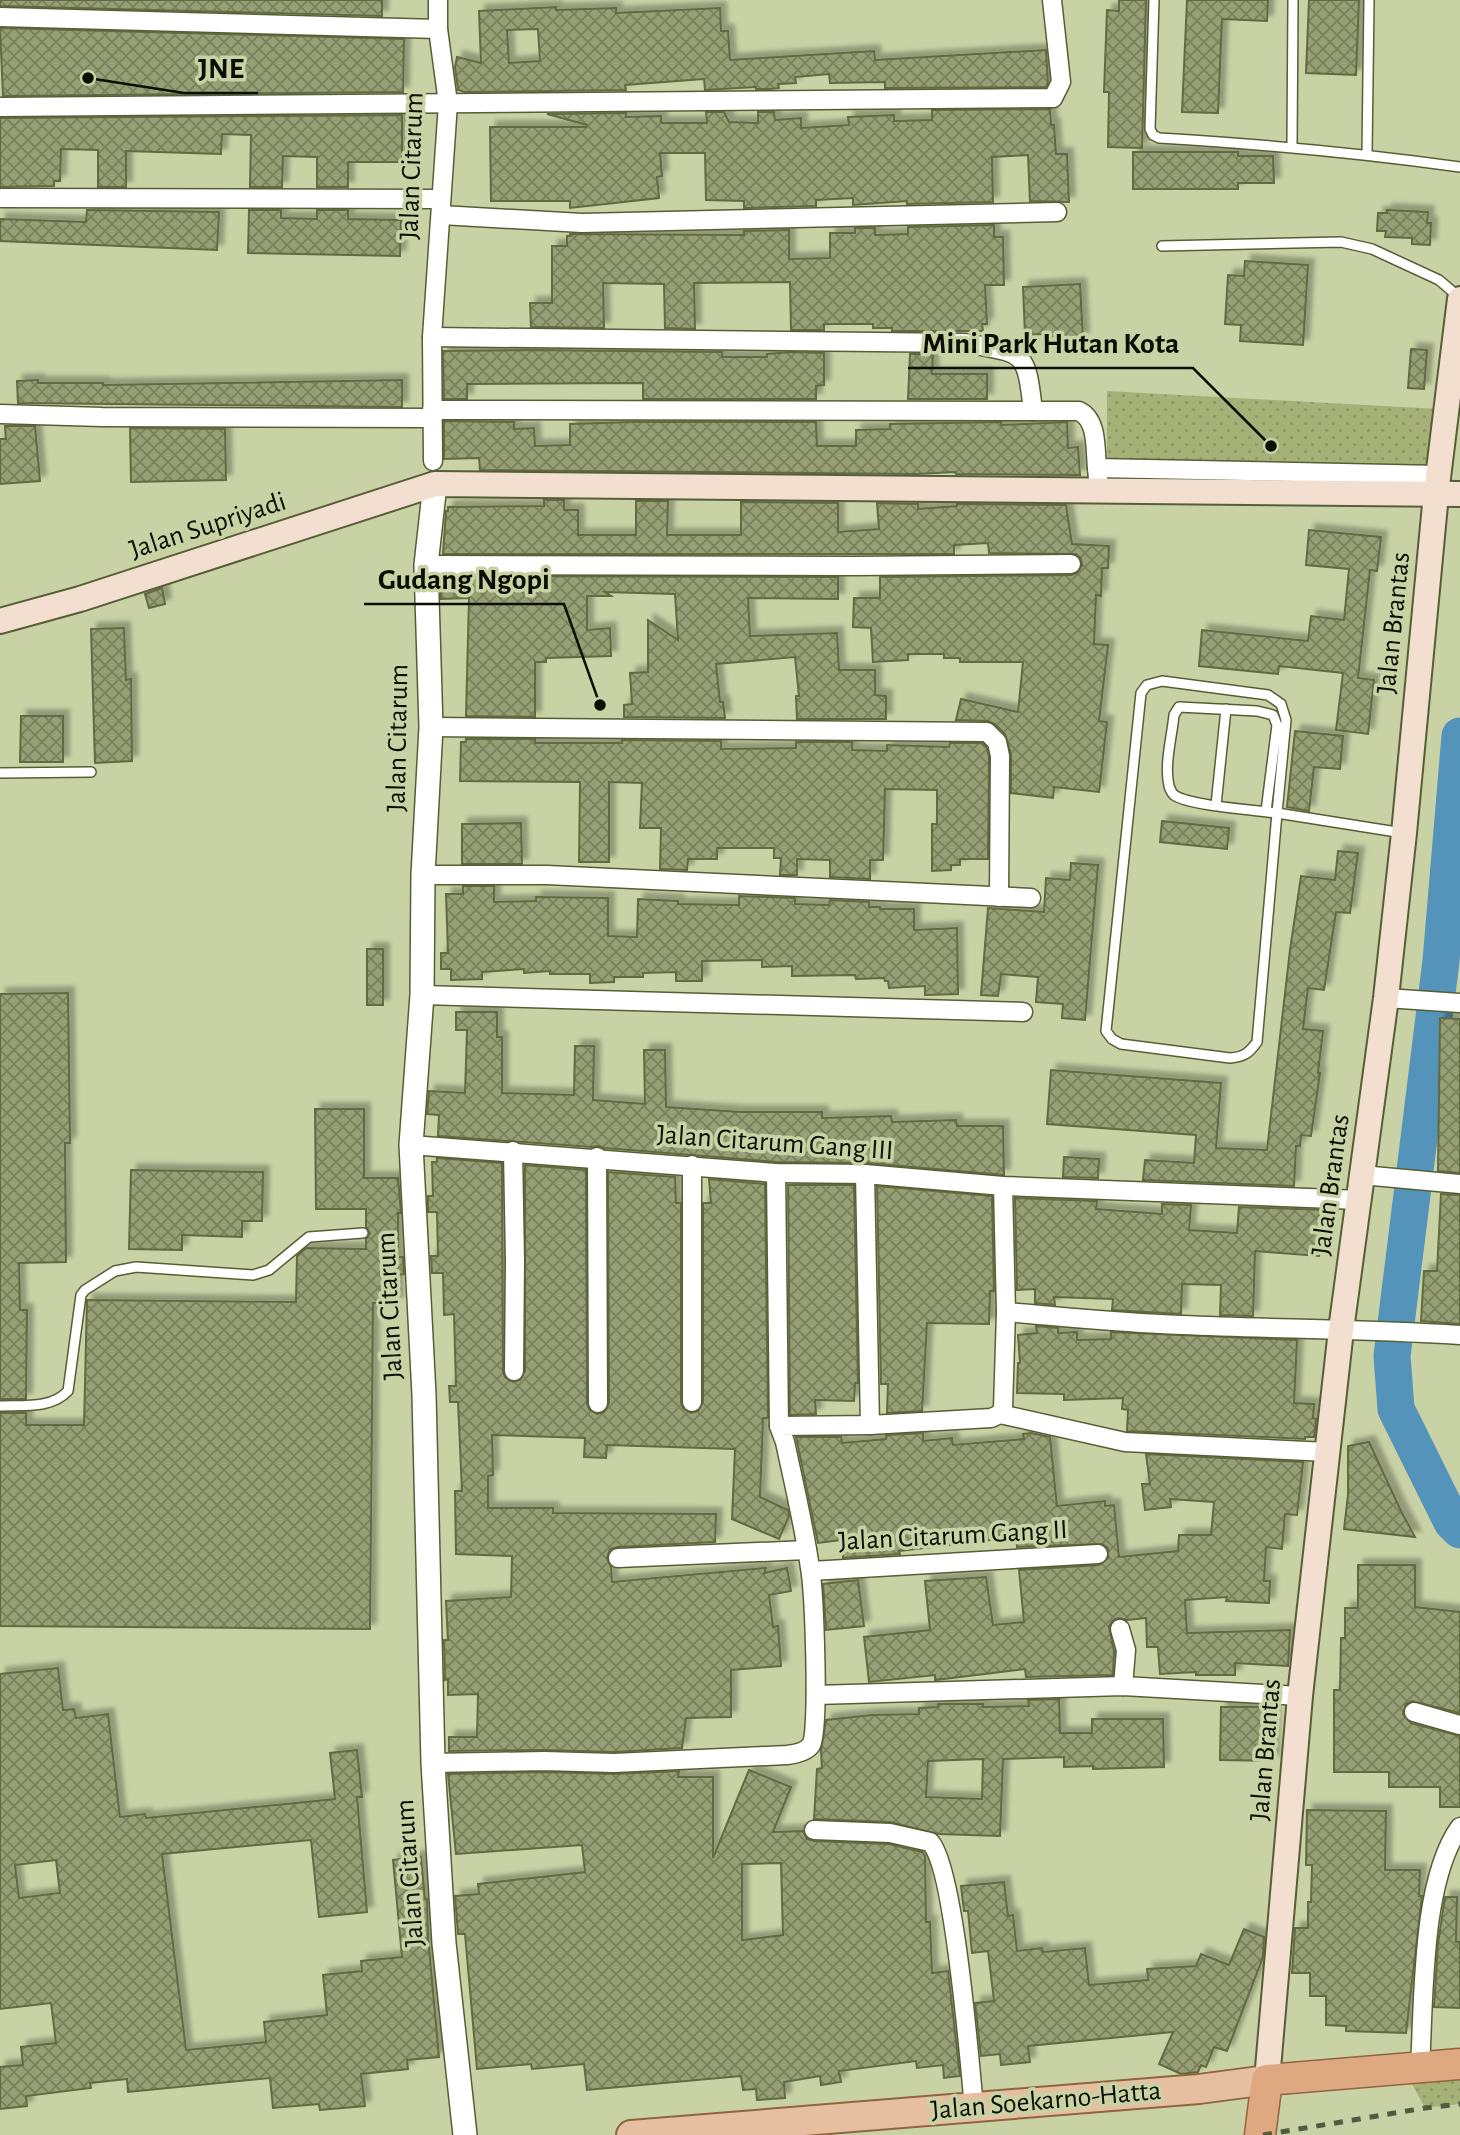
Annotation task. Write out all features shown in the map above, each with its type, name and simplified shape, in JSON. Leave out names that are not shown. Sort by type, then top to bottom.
[{"type":"highway","name":"Jalan Soekarno-Hatta","points":[[1267,2080],[1460,2064]]},
{"type":"highway","points":[[1260,2135],[1267,2080]]},
{"type":"main road","name":"Jalan Brantas","points":[[1267,2080],[1300,1696],[1341,1329],[1360,1200],[1372,1176],[1394,999],[1404,833],[1445,488],[1460,298]]},
{"type":"main road","name":"Jalan Supriyadi","points":[[0,621],[80,599],[434,473],[1098,479],[1445,488]]},
{"type":"main road","name":"Jalan Soekarno-Hatta","points":[[631,2135],[1199,2089],[1267,2080]]},
{"type":"street","name":"Jalan Citarum","points":[[438,0],[438,29],[447,103],[432,337],[434,473],[426,565],[431,727],[422,996],[411,1145],[424,1395],[433,1763],[444,1943],[465,2135]]},
{"type":"street","points":[[0,107],[1053,98],[1061,82],[1052,0]]},
{"type":"street","points":[[0,18],[438,29]]},
{"type":"street","points":[[2,198],[441,207],[582,223],[1057,212]]},
{"type":"street","points":[[432,337],[965,343],[1007,351],[1021,358],[1028,373],[1033,411]]},
{"type":"street","points":[[0,414],[102,417],[1079,411],[1087,415],[1092,422],[1098,479]]},
{"type":"street","points":[[426,565],[1071,564]]},
{"type":"street","points":[[431,727],[987,732],[997,742],[1000,756],[999,897]]},
{"type":"street","points":[[424,875],[547,875],[1031,898]]},
{"type":"street","points":[[422,996],[1023,1012]]},
{"type":"street","points":[[1394,999],[1452,1002]]},
{"type":"street","name":"Jalan Citarum Gang III","points":[[411,1145],[597,1157],[776,1173],[865,1174],[1003,1186],[1360,1200]]},
{"type":"street","points":[[513,1151],[514,1371]]},
{"type":"street","points":[[597,1157],[598,1403]]},
{"type":"street","points":[[692,1165],[692,1402]]},
{"type":"street","points":[[433,1763],[614,1763],[788,1755],[801,1753],[811,1746],[815,1736],[816,1695],[811,1571],[785,1442],[779,1426],[776,1173]]},
{"type":"street","points":[[865,1174],[870,1425]]},
{"type":"street","points":[[1372,1176],[1460,1184]]},
{"type":"street","points":[[1000,1414],[1003,1408],[1006,1312],[1003,1186]]},
{"type":"street","points":[[1006,1312],[1180,1325],[1460,1335]]},
{"type":"street","points":[[779,1426],[870,1425],[991,1418],[1000,1414],[1125,1442],[1328,1452]]},
{"type":"street","points":[[618,1558],[807,1550]]},
{"type":"street","name":"Jalan Citarum Gang II","points":[[811,1571],[1098,1554]]},
{"type":"street","points":[[1120,1629],[1126,1650],[1123,1686]]},
{"type":"street","points":[[816,1695],[1123,1686],[1300,1696]]},
{"type":"street","points":[[1414,1712],[1460,1725]]},
{"type":"street","points":[[1420,2067],[1428,1932],[1436,1882],[1448,1847],[1460,1826]]},
{"type":"street","points":[[814,1830],[890,1833],[930,1842],[935,1847],[946,1885],[961,1979],[974,2108]]},
{"type":"lane","points":[[1154,0],[1150,129],[1153,135],[1160,138],[1292,146],[1460,167]]},
{"type":"lane","points":[[1292,146],[1293,0]]},
{"type":"lane","points":[[1367,154],[1369,0]]},
{"type":"lane","points":[[1162,246],[1341,242],[1372,249],[1439,280],[1460,298]]},
{"type":"lane","points":[[1266,811],[1278,754],[1286,720],[1281,704],[1268,695],[1162,681],[1147,685],[1141,693],[1107,1031],[1112,1039],[1121,1044],[1230,1058],[1241,1057],[1250,1052],[1257,1042],[1277,813],[1278,754],[1277,724],[1273,715],[1257,711],[1179,707],[1174,715],[1168,772],[1169,789],[1174,795],[1216,805],[1266,811],[1277,813],[1404,833]]},
{"type":"lane","points":[[1216,805],[1226,709]]},
{"type":"lane","points":[[0,773],[91,772]]},
{"type":"lane","points":[[0,1406],[50,1404],[68,1391],[81,1295],[116,1271],[136,1267],[253,1275],[269,1270],[309,1237],[363,1233]]},
{"type":"green space","points":[[1107,391],[1439,409],[1431,487],[1107,482]]},
{"type":"green space","points":[[1460,2065],[1460,2104],[1425,2108],[1404,2069]]},
{"type":"building","points":[[0,0],[382,0],[382,16],[0,6]]},
{"type":"building","points":[[1119,0],[1146,0],[1142,148],[1108,147],[1109,92],[1104,92],[1107,10],[1119,11]]},
{"type":"building","points":[[1187,0],[1268,0],[1267,21],[1222,19],[1218,113],[1182,112]]},
{"type":"building","points":[[1309,0],[1359,0],[1356,75],[1306,73]]},
{"type":"building","points":[[556,7],[556,10],[616,8],[616,13],[720,8],[721,31],[728,31],[730,60],[874,51],[875,60],[1046,50],[1048,82],[1046,87],[885,88],[885,82],[830,83],[829,74],[795,77],[796,83],[778,84],[779,88],[771,89],[756,87],[705,90],[704,79],[625,85],[626,90],[465,92],[458,90],[455,67],[457,57],[481,63],[479,11]],"holes":[[[538,29],[540,61],[509,63],[507,30]]]},
{"type":"building","points":[[0,28],[404,39],[403,92],[3,96]]},
{"type":"building","points":[[1050,109],[1056,154],[1067,154],[1069,202],[1030,201],[1028,155],[992,157],[993,202],[907,204],[907,201],[853,205],[853,198],[816,200],[816,206],[744,208],[744,201],[706,200],[705,153],[660,153],[662,176],[657,177],[659,198],[570,208],[570,201],[491,201],[490,127],[587,125],[547,114],[626,113],[626,117],[661,116],[661,123],[707,123],[706,112],[724,112],[729,122],[758,123],[758,112],[774,112],[775,120],[801,118],[801,128],[849,125],[848,117],[894,115],[894,121],[932,120],[932,110]]},
{"type":"building","points":[[402,115],[402,162],[348,162],[348,187],[317,187],[317,157],[283,156],[282,187],[250,187],[251,135],[222,134],[221,154],[126,151],[126,187],[98,187],[98,150],[61,149],[60,181],[54,181],[54,186],[0,187],[0,118]]},
{"type":"building","points":[[1133,152],[1238,152],[1238,156],[1273,156],[1274,183],[1238,183],[1238,189],[1133,189]]},
{"type":"building","points":[[87,210],[219,212],[217,250],[0,241],[0,219],[86,222]]},
{"type":"building","points":[[249,210],[281,210],[281,218],[317,219],[317,210],[348,210],[348,219],[401,220],[400,256],[248,253]]},
{"type":"building","points":[[1387,210],[1428,212],[1427,223],[1431,223],[1430,245],[1412,244],[1412,238],[1385,237],[1386,231],[1377,231],[1378,213],[1387,213]]},
{"type":"building","points":[[994,225],[994,237],[1003,237],[1004,285],[985,285],[987,324],[982,324],[983,331],[892,331],[892,328],[873,328],[873,324],[824,324],[824,330],[791,330],[790,282],[694,283],[695,329],[665,328],[664,284],[603,283],[604,328],[531,327],[530,303],[552,303],[552,246],[567,246],[567,236],[570,234],[744,235],[744,231],[789,230],[789,259],[830,258],[830,233],[855,233],[855,228],[875,228],[875,235],[908,234],[908,227]]},
{"type":"building","points":[[1245,261],[1308,265],[1303,345],[1240,341],[1241,325],[1225,324],[1228,275],[1244,276]]},
{"type":"building","points":[[1080,284],[1083,338],[1057,340],[1057,336],[1045,337],[1045,334],[1025,335],[1023,287]]},
{"type":"building","points":[[1411,349],[1427,350],[1424,389],[1408,388]]},
{"type":"building","points":[[443,351],[722,352],[722,357],[767,357],[767,354],[791,352],[824,353],[824,385],[816,386],[816,399],[643,399],[643,383],[467,384],[467,399],[444,399]]},
{"type":"building","points":[[910,354],[933,354],[932,374],[987,374],[987,399],[908,399]]},
{"type":"building","points":[[38,380],[38,383],[103,385],[402,380],[402,407],[18,403],[17,381]]},
{"type":"building","points":[[444,421],[514,422],[514,429],[534,428],[535,446],[570,445],[570,424],[816,422],[817,446],[856,446],[856,430],[890,429],[890,424],[1001,422],[1001,425],[1067,422],[1068,448],[1078,447],[1080,475],[480,470],[479,458],[444,459]]},
{"type":"building","points":[[5,426],[35,426],[40,481],[0,484],[0,439],[6,439]]},
{"type":"building","points":[[130,428],[225,429],[226,480],[131,482]]},
{"type":"building","points":[[544,500],[564,500],[564,510],[578,510],[578,535],[636,535],[636,501],[668,501],[667,535],[741,535],[741,502],[838,503],[838,532],[879,529],[877,503],[918,504],[918,509],[957,504],[1066,505],[1072,544],[1109,546],[1108,568],[1102,568],[1101,596],[1096,595],[1094,644],[1108,645],[1099,721],[1107,722],[1099,792],[1054,787],[1053,798],[1011,793],[1011,754],[1005,734],[988,721],[956,720],[961,699],[1018,712],[1023,662],[960,662],[960,658],[944,658],[944,654],[908,654],[908,660],[873,662],[871,628],[853,627],[854,598],[880,598],[880,577],[1071,575],[1077,573],[1082,565],[1076,554],[989,553],[988,543],[954,545],[954,554],[443,554],[448,507],[544,506]]},
{"type":"building","points":[[1309,530],[1381,537],[1377,571],[1370,570],[1358,678],[1374,680],[1368,734],[1336,730],[1343,673],[1279,666],[1278,674],[1199,666],[1202,630],[1308,641],[1311,616],[1344,620],[1349,569],[1306,565]]},
{"type":"building","points":[[440,576],[838,577],[838,599],[748,598],[750,636],[837,633],[839,670],[875,670],[875,695],[886,696],[886,719],[797,719],[796,696],[799,696],[795,657],[716,664],[720,702],[723,702],[725,718],[624,717],[624,705],[632,704],[630,673],[648,672],[648,620],[678,640],[675,594],[605,592],[611,596],[587,596],[587,630],[610,628],[611,656],[546,658],[546,662],[535,662],[535,717],[466,716],[469,598],[441,599]]},
{"type":"building","points":[[162,588],[165,604],[149,608],[145,594]]},
{"type":"building","points":[[124,628],[126,680],[131,679],[132,761],[95,763],[91,629]]},
{"type":"building","points":[[21,716],[63,716],[63,762],[20,762]]},
{"type":"building","points":[[1295,731],[1343,736],[1340,769],[1314,767],[1309,811],[1287,807]]},
{"type":"building","points":[[466,739],[535,739],[535,743],[721,741],[721,749],[796,748],[796,742],[852,742],[852,750],[887,751],[887,745],[949,747],[950,743],[982,743],[987,748],[989,757],[988,859],[960,859],[960,865],[951,865],[951,870],[932,871],[932,824],[937,824],[937,790],[885,789],[883,860],[870,860],[870,879],[830,877],[830,860],[797,859],[797,875],[780,875],[781,858],[774,858],[774,848],[717,848],[717,859],[688,859],[687,870],[660,869],[661,828],[640,828],[642,783],[609,782],[609,862],[579,862],[580,782],[460,781],[461,742],[466,742]]},
{"type":"building","points":[[1162,821],[1229,828],[1227,849],[1160,842]]},
{"type":"building","points":[[521,823],[522,864],[462,864],[462,824]]},
{"type":"building","points":[[1338,851],[1358,853],[1350,913],[1336,912],[1324,990],[1308,988],[1303,1029],[1323,1031],[1311,1136],[1301,1135],[1300,1146],[1296,1146],[1294,1186],[1143,1180],[1145,1160],[1194,1163],[1196,1135],[1047,1124],[1051,1070],[1221,1083],[1216,1148],[1267,1150],[1301,876],[1335,880]]},
{"type":"building","points":[[1071,863],[1098,865],[1085,1020],[1062,1018],[1063,1004],[1036,1002],[1038,977],[1001,974],[998,996],[981,995],[988,908],[1044,912],[1046,878],[1070,880]]},
{"type":"building","points":[[463,886],[494,886],[494,902],[536,901],[536,897],[608,898],[608,936],[637,937],[638,899],[678,901],[678,904],[739,905],[739,896],[795,898],[795,904],[829,905],[830,900],[869,902],[869,907],[880,909],[914,909],[914,930],[957,928],[958,994],[925,995],[925,986],[889,988],[888,981],[884,978],[856,979],[855,975],[792,976],[792,966],[762,967],[762,960],[702,961],[702,981],[676,981],[676,972],[643,973],[643,977],[614,977],[614,982],[590,983],[590,974],[550,974],[550,971],[524,973],[524,969],[482,972],[482,979],[451,980],[451,969],[441,969],[441,953],[448,953],[446,894],[463,894]]},
{"type":"building","points":[[367,949],[383,949],[383,1005],[367,1005]]},
{"type":"building","points":[[68,993],[70,1143],[65,1143],[66,1262],[19,1263],[20,1310],[27,1310],[26,1399],[0,1399],[0,994]]},
{"type":"building","points":[[456,1012],[497,1012],[497,1037],[502,1037],[502,1093],[574,1095],[575,1046],[594,1046],[593,1100],[645,1104],[644,1050],[665,1050],[666,1107],[741,1112],[822,1112],[822,1118],[891,1116],[892,1122],[956,1120],[957,1126],[1003,1126],[1004,1175],[866,1163],[776,1162],[598,1146],[438,1136],[439,1115],[427,1114],[429,1091],[465,1093],[467,1030],[456,1030]]},
{"type":"building","points":[[1440,1018],[1460,1019],[1460,1173],[1438,1171]]},
{"type":"building","points":[[315,1109],[364,1109],[364,1178],[398,1178],[401,1213],[398,1213],[398,1257],[403,1257],[404,1274],[397,1275],[397,1303],[373,1303],[370,1629],[0,1626],[0,1413],[26,1413],[26,1425],[84,1425],[87,1300],[296,1302],[297,1256],[306,1248],[366,1249],[366,1239],[370,1233],[366,1227],[366,1209],[316,1209]]},
{"type":"building","points":[[1064,1157],[1099,1159],[1098,1178],[1063,1177]]},
{"type":"building","points":[[437,1158],[502,1163],[503,1371],[505,1377],[513,1382],[520,1380],[525,1371],[525,1165],[586,1170],[587,1403],[589,1409],[597,1414],[604,1412],[609,1403],[608,1172],[675,1177],[676,1203],[681,1203],[681,1402],[683,1408],[691,1413],[698,1411],[703,1402],[703,1203],[711,1203],[709,1179],[765,1184],[768,1418],[763,1418],[760,1497],[788,1510],[789,1516],[779,1539],[732,1519],[735,1449],[607,1445],[606,1458],[584,1457],[585,1438],[492,1435],[493,1475],[488,1476],[488,1508],[553,1508],[553,1513],[716,1514],[715,1542],[610,1549],[607,1558],[612,1582],[766,1568],[764,1573],[787,1568],[791,1591],[769,1595],[773,1627],[778,1626],[781,1666],[731,1670],[731,1717],[686,1718],[682,1748],[614,1752],[449,1751],[449,1737],[477,1737],[478,1694],[448,1695],[444,1640],[448,1640],[446,1601],[511,1597],[512,1556],[456,1554],[455,1491],[462,1491],[458,1402],[450,1402],[449,1386],[456,1386],[454,1314],[444,1315],[443,1273],[432,1273],[431,1256],[438,1256],[437,1212],[428,1212],[428,1196],[433,1196],[432,1162],[437,1162]]},
{"type":"building","points":[[131,1170],[263,1172],[262,1221],[242,1221],[242,1237],[182,1235],[182,1250],[129,1249]]},
{"type":"building","points":[[788,1185],[854,1185],[858,1383],[855,1383],[854,1401],[815,1400],[816,1414],[790,1415]]},
{"type":"building","points":[[877,1186],[992,1196],[994,1291],[990,1291],[989,1324],[927,1323],[922,1411],[887,1413],[888,1384],[881,1384]]},
{"type":"building","points":[[1441,1194],[1460,1195],[1460,1324],[1421,1321],[1424,1271],[1437,1271]]},
{"type":"building","points":[[1015,1198],[1097,1201],[1096,1209],[1162,1214],[1162,1204],[1191,1205],[1189,1230],[1237,1233],[1239,1207],[1327,1210],[1324,1249],[1319,1248],[1319,1256],[1255,1251],[1253,1316],[1220,1315],[1221,1285],[1182,1284],[1181,1314],[1112,1310],[1113,1299],[1054,1297],[1055,1305],[1035,1303],[1035,1289],[1017,1290]]},
{"type":"building","points":[[1036,1326],[1058,1328],[1058,1333],[1077,1332],[1077,1340],[1111,1339],[1111,1332],[1297,1340],[1294,1403],[1314,1404],[1314,1437],[1305,1439],[1127,1431],[1128,1410],[1122,1409],[1123,1398],[1064,1400],[1064,1394],[1017,1393],[1020,1363],[1018,1335],[1037,1333]]},
{"type":"building","points":[[923,1433],[923,1441],[952,1438],[953,1445],[1024,1439],[1023,1434],[1031,1433],[1050,1437],[1057,1506],[1105,1501],[1105,1506],[1114,1505],[1119,1557],[1178,1551],[1179,1535],[1211,1535],[1214,1502],[1170,1499],[1171,1507],[1145,1510],[1142,1484],[1150,1484],[1146,1454],[1303,1462],[1297,1515],[1285,1514],[1282,1549],[1266,1547],[1264,1581],[1270,1581],[1269,1603],[1226,1601],[1227,1597],[1185,1600],[1187,1633],[1290,1630],[1288,1666],[1235,1663],[1235,1675],[1196,1675],[1196,1672],[1160,1674],[1158,1647],[1147,1647],[1146,1618],[1118,1618],[1112,1621],[1109,1627],[1114,1651],[1113,1675],[1026,1677],[1025,1669],[935,1680],[935,1675],[869,1682],[864,1637],[930,1630],[925,1581],[986,1577],[993,1625],[1024,1622],[1019,1570],[1099,1565],[1108,1558],[1108,1548],[1102,1544],[1017,1547],[1016,1537],[899,1551],[900,1554],[843,1558],[842,1540],[818,1543],[796,1437],[841,1437],[842,1443],[886,1439],[886,1435]]},
{"type":"building","points":[[1369,1442],[1415,1537],[1344,1529],[1348,1495],[1348,1446]]},
{"type":"building","points":[[1358,1565],[1415,1565],[1415,1607],[1460,1612],[1460,1713],[1412,1701],[1406,1704],[1403,1714],[1411,1723],[1460,1736],[1460,1807],[1440,1807],[1440,1787],[1389,1787],[1389,1772],[1334,1772],[1334,1690],[1340,1690],[1341,1638],[1345,1638],[1345,1608],[1358,1608]]},
{"type":"building","points":[[858,1580],[864,1626],[826,1630],[823,1584]]},
{"type":"building","points":[[58,1668],[63,1710],[74,1709],[76,1718],[108,1714],[120,1817],[145,1814],[146,1818],[335,1799],[330,1753],[357,1750],[362,1797],[357,1797],[367,1912],[319,1917],[311,1840],[162,1854],[186,2050],[266,2042],[264,2022],[327,2015],[323,1975],[362,1971],[361,1961],[402,1957],[393,1860],[421,1857],[427,1899],[439,2057],[407,2060],[408,2069],[361,2074],[365,2106],[320,2110],[319,2104],[273,2108],[270,2078],[128,2092],[127,2079],[90,2083],[91,2088],[26,2096],[27,2106],[0,2109],[0,2067],[23,2065],[21,2047],[56,2043],[51,2003],[0,2009],[0,1674]],"holes":[[[56,1860],[60,1893],[19,1898],[15,1865]]]},
{"type":"building","points":[[1059,1699],[1060,1733],[1092,1733],[1092,1719],[1163,1719],[1164,1767],[1093,1769],[1093,1766],[1064,1767],[1064,1757],[1003,1759],[1000,1836],[938,1834],[890,1822],[814,1819],[817,1769],[822,1768],[821,1750],[826,1720],[919,1714],[919,1708],[938,1707],[938,1704],[1029,1706],[1028,1700]],"holes":[[[983,1759],[982,1799],[926,1797],[928,1761]]]},
{"type":"building","points":[[1221,1707],[1274,1707],[1273,1761],[1220,1760]]},
{"type":"building","points":[[749,1770],[791,1787],[773,1832],[803,1831],[807,1839],[814,1841],[889,1844],[922,1852],[925,1856],[926,1922],[930,1922],[932,1973],[948,1971],[960,2076],[944,2078],[943,2065],[917,2068],[916,2061],[839,2071],[841,2082],[821,2085],[820,2076],[784,2082],[785,2098],[757,2100],[756,2089],[743,2090],[741,2076],[587,2090],[584,2064],[532,2069],[531,2064],[477,2069],[465,1934],[458,1934],[455,1896],[479,1894],[478,1884],[585,1872],[582,1845],[456,1854],[448,1774],[614,1774],[679,1771],[678,1777],[713,1777],[713,1858]],"holes":[[[781,1863],[783,1935],[742,1940],[742,1864]]]},
{"type":"building","points":[[1307,1810],[1386,1811],[1385,1870],[1420,1870],[1419,1896],[1422,1896],[1406,2033],[1346,2031],[1346,2026],[1326,2025],[1326,1996],[1310,1996],[1310,1973],[1292,1973],[1295,1928],[1308,1928],[1308,1902],[1311,1902],[1312,1865],[1306,1865]]},
{"type":"building","points":[[1004,1882],[1008,1916],[1013,1915],[1017,1951],[1042,1948],[1043,1952],[1085,1948],[1089,1985],[1148,1980],[1147,1969],[1196,1966],[1201,1954],[1229,1965],[1244,1929],[1264,1937],[1263,1957],[1227,2051],[1214,2047],[1206,2067],[1201,2065],[1198,2072],[1181,2074],[1159,2064],[1173,2032],[1028,2046],[1030,2062],[1001,2065],[1000,2054],[981,2056],[975,2003],[994,2001],[988,1951],[972,1953],[968,1911],[964,1911],[961,1886]]},
{"type":"building","points":[[1445,1897],[1457,1897],[1456,1942],[1460,1942],[1460,2008],[1434,2007],[1438,1943]]},
{"type":"waterway","points":[[1460,736],[1441,961],[1392,1356],[1396,1409],[1452,1522],[1460,1530]]},
{"type":"railway","points":[[1263,2135],[1460,2104]]},
{"type":"place","name":"JNE","points":[[88,78]]},
{"type":"place","name":"Mini Park Hutan Kota","points":[[1271,446]]},
{"type":"place","name":"Gudang Ngopi","points":[[600,705]]}]
